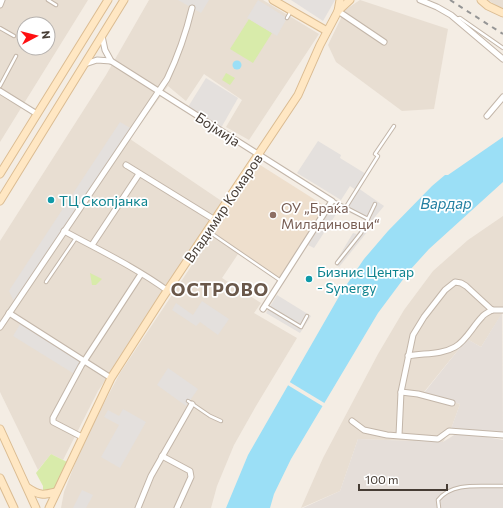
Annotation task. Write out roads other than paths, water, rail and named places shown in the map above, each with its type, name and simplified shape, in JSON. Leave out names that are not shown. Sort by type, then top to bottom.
[{"type":"street","points":[[0,5],[2,0]]},
{"type":"street","points":[[0,174],[108,0]]},
{"type":"street","points":[[0,201],[124,0]]},
{"type":"street","name":"Владимир Комаров","points":[[48,508],[111,378],[298,95],[327,31],[338,11],[340,0]]},
{"type":"street","name":"Владимир Комаров","points":[[338,11],[350,0]]},
{"type":"street","points":[[420,0],[437,7],[456,19],[503,59]]},
{"type":"street","points":[[481,0],[488,6],[503,13]]},
{"type":"street","points":[[277,1],[291,11],[327,31]]},
{"type":"street","points":[[0,327],[167,79],[176,62],[186,33],[192,8]]},
{"type":"street","points":[[338,11],[384,42]]},
{"type":"street","points":[[102,36],[104,50],[111,61]]},
{"type":"street","points":[[84,64],[97,60],[111,61]]},
{"type":"street","name":"Бојмија","points":[[111,61],[259,155],[301,178],[332,201]]},
{"type":"street","points":[[0,91],[37,114]]},
{"type":"street","points":[[486,116],[503,97]]},
{"type":"street","points":[[126,165],[215,220]]},
{"type":"street","points":[[92,245],[139,174]]},
{"type":"street","points":[[264,307],[332,201]]},
{"type":"street","points":[[64,231],[92,245],[168,291]]},
{"type":"street","points":[[82,437],[52,420],[84,361],[141,274]]},
{"type":"street","points":[[399,436],[401,392],[408,356],[413,335],[424,317],[445,290],[455,282],[462,282],[492,310]]},
{"type":"street","points":[[408,356],[432,354],[450,350],[456,347],[466,337],[482,315],[492,310],[503,310]]},
{"type":"street","points":[[9,313],[111,378]]},
{"type":"street","points":[[401,392],[418,394],[452,403]]},
{"type":"street","points":[[138,508],[151,476],[190,403]]},
{"type":"street","points":[[352,421],[364,430],[387,435],[438,439],[449,431],[503,435]]},
{"type":"street","points":[[0,429],[36,508]]},
{"type":"street","points":[[162,456],[192,474],[177,508]]},
{"type":"street","points":[[0,478],[14,508]]},
{"type":"street","points":[[28,488],[37,494],[44,495],[56,492]]},
{"type":"lane","points":[[48,0],[56,5]]},
{"type":"lane","points":[[287,18],[291,11]]},
{"type":"lane","points":[[456,19],[460,18],[503,48]]},
{"type":"lane","points":[[0,28],[14,36]]},
{"type":"lane","points":[[0,86],[16,56]]},
{"type":"lane","points":[[346,207],[378,156],[375,154],[394,126]]},
{"type":"lane","points":[[332,201],[368,219]]},
{"type":"lane","points":[[337,263],[361,233],[375,204]]},
{"type":"lane","points":[[208,231],[281,281]]},
{"type":"lane","points":[[46,282],[77,238]]},
{"type":"lane","points":[[264,307],[301,327],[307,316]]},
{"type":"lane","points":[[190,403],[221,421]]},
{"type":"lane","points":[[439,508],[438,500],[443,494],[455,488],[469,486],[503,486]]},
{"type":"water","points":[[237,60],[242,65],[237,70],[232,65]]},
{"type":"water","name":"Вардар","points":[[503,137],[503,182],[429,249],[410,270],[378,313],[291,459],[274,494],[270,508],[226,508],[248,455],[341,293],[364,259],[388,231],[432,186],[445,175],[448,175]]},
{"type":"railway","points":[[450,0],[503,34]]},
{"type":"place","name":"ТЦ Скопјанка","points":[[51,200]]},
{"type":"place","name":"ОУ „Браќа Миладиновци“","points":[[273,215]]},
{"type":"place","name":"Бизнис Центар - Synergy","points":[[309,279]]},
{"type":"district","name":"ОСТРОВО","points":[[220,289]]}]
